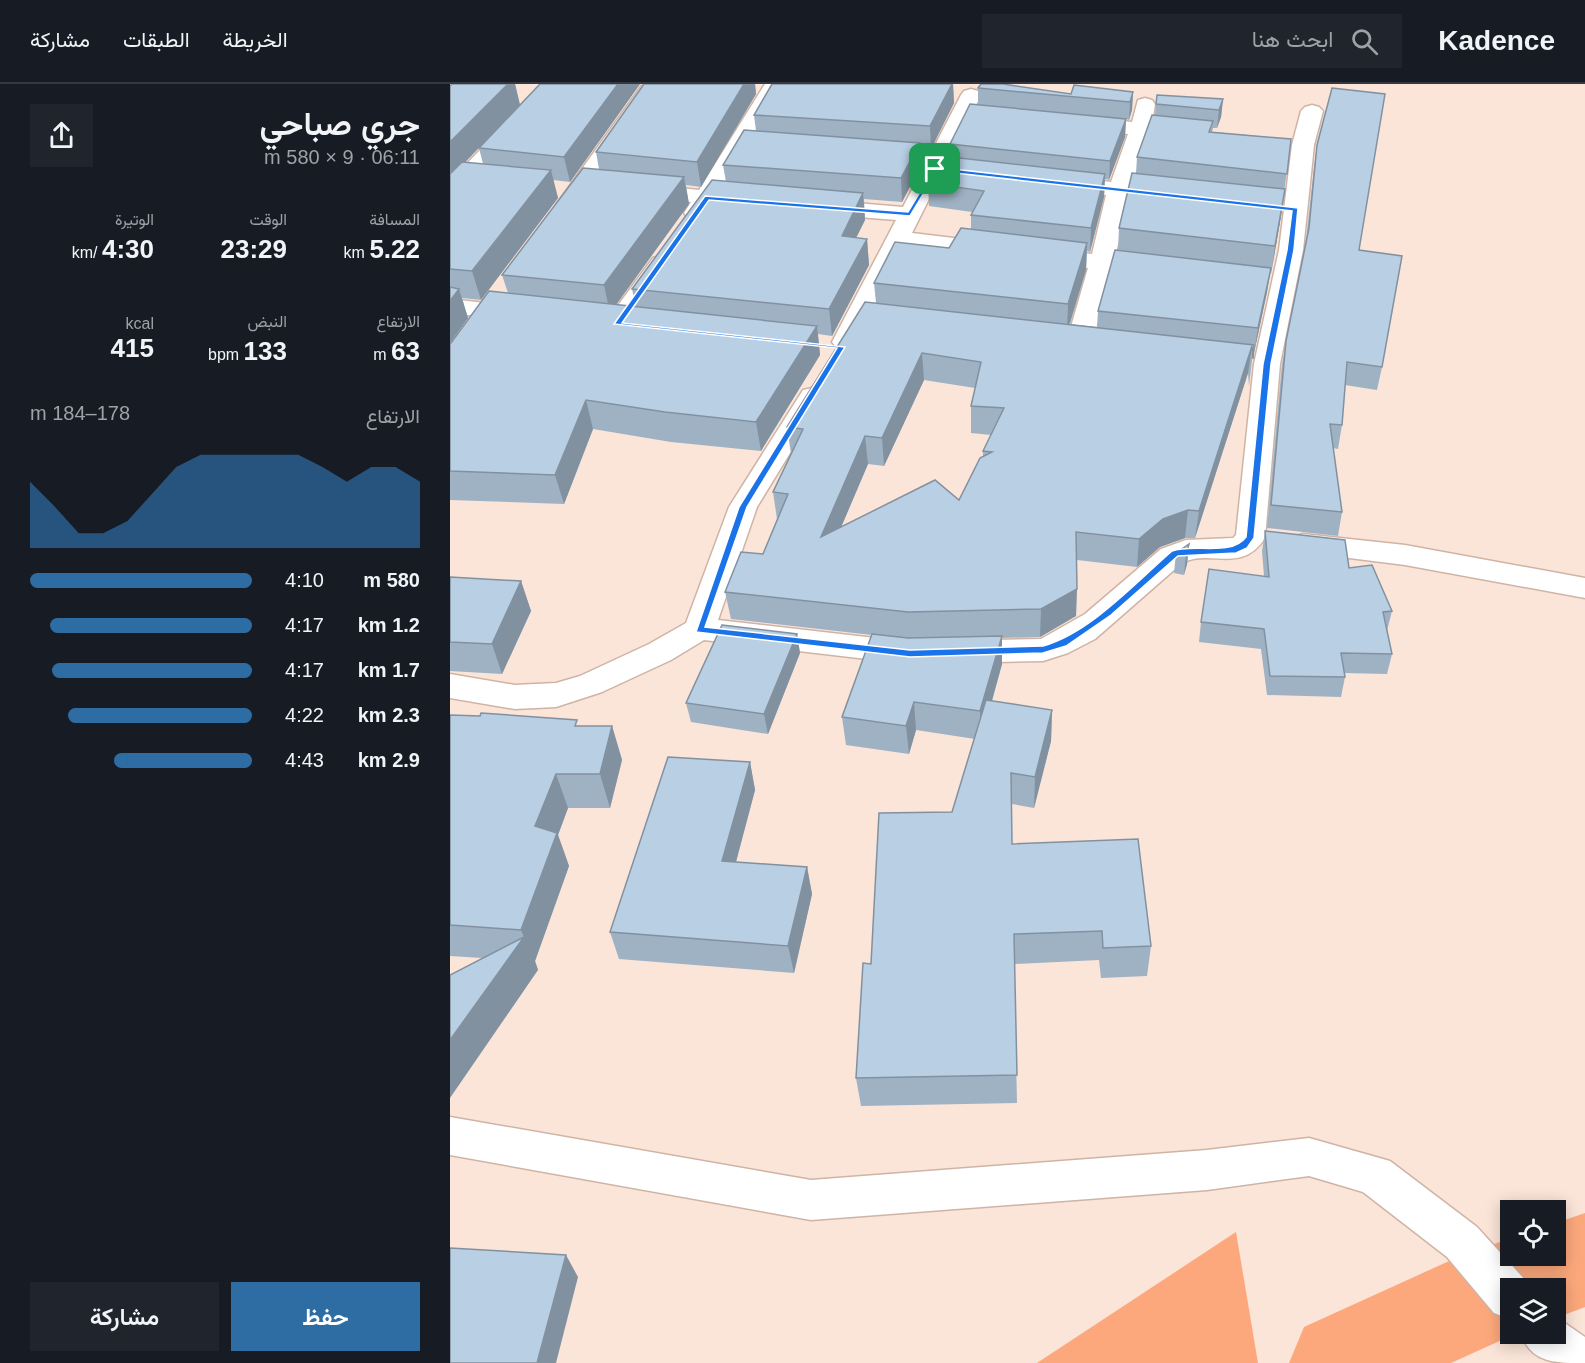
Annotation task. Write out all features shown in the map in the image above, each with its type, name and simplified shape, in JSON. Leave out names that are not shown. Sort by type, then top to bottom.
[{"type":"street","points":[[457,187],[555,84]]},
{"type":"street","points":[[557,219],[588,188],[653,84]]},
{"type":"street","points":[[687,227],[708,198],[775,84]]},
{"type":"street","points":[[1079,344],[1102,263],[1119,190],[1141,129],[1145,104]]},
{"type":"street","points":[[699,629],[743,507],[829,358],[870,320],[898,238],[937,164],[974,108]]},
{"type":"street","points":[[450,686],[515,697],[556,695],[591,684],[660,652],[699,629],[910,653],[1043,650],[1063,644],[1108,613],[1175,554],[1191,550],[1236,550],[1244,546],[1250,538],[1255,363],[1271,283],[1291,250],[1284,208],[1291,144],[1312,111]]},
{"type":"street","points":[[1058,121],[1210,136]]},
{"type":"street","points":[[739,144],[762,146]]},
{"type":"street","points":[[1038,181],[1189,198]]},
{"type":"street","points":[[457,187],[486,182]]},
{"type":"street","points":[[588,188],[767,202]]},
{"type":"street","points":[[803,205],[910,214]]},
{"type":"street","points":[[898,238],[1181,272]]},
{"type":"street","points":[[617,324],[673,246]]},
{"type":"street","points":[[450,306],[546,317]]},
{"type":"street","points":[[1250,538],[1405,555],[1577,583]]},
{"type":"street","points":[[450,1136],[811,1200],[1207,1170],[1309,1157],[1375,1175],[1462,1242],[1500,1286]]},
{"type":"street","points":[[1545,1344],[1582,1363]]},
{"type":"shaded area","points":[[1236,1232],[1258,1363],[1037,1363]]},
{"type":"building","points":[[452,84],[508,84],[450,142],[450,86]]},
{"type":"building","points":[[540,84],[618,84],[564,157],[479,148]]},
{"type":"building","points":[[644,84],[744,84],[697,162],[596,152]]},
{"type":"building","points":[[772,84],[952,84],[930,126],[754,115]]},
{"type":"building","points":[[981,84],[1003,84],[1071,94],[1074,85],[1133,92],[1130,102],[978,88]]},
{"type":"building","points":[[1332,88],[1385,94],[1359,250],[1402,256],[1382,367],[1347,362],[1342,425],[1330,424],[1342,512],[1271,505],[1286,341],[1309,228],[1317,145]]},
{"type":"building","points":[[1157,95],[1223,99],[1219,110],[1156,104]]},
{"type":"building","points":[[970,104],[1126,119],[1110,161],[950,144]]},
{"type":"building","points":[[1152,115],[1213,121],[1209,132],[1291,139],[1287,174],[1137,157]]},
{"type":"building","points":[[744,130],[920,143],[901,178],[723,165]]},
{"type":"building","points":[[941,156],[1105,174],[1091,228],[971,215],[984,191],[928,183]]},
{"type":"building","points":[[462,162],[551,170],[472,271],[450,269],[450,173]]},
{"type":"building","points":[[583,168],[684,177],[604,285],[502,275]]},
{"type":"building","points":[[1132,173],[1285,189],[1275,246],[1119,228]]},
{"type":"building","points":[[712,180],[863,193],[842,236],[867,239],[829,309],[632,289]]},
{"type":"building","points":[[961,228],[1087,243],[1068,304],[874,283],[895,242],[949,248]]},
{"type":"building","points":[[1115,250],[1271,268],[1258,328],[1098,311]]},
{"type":"building","points":[[450,287],[459,289],[450,301]]},
{"type":"building","points":[[489,291],[817,326],[756,422],[586,400],[555,475],[450,471],[450,343]]},
{"type":"building","points":[[865,302],[1254,345],[1253,359],[1252,346],[1199,511],[1188,510],[1163,519],[1139,539],[1076,532],[1077,589],[1041,609],[908,612],[725,592],[741,552],[763,554],[788,494],[773,492],[803,429],[787,427]],"holes":[[[922,353],[981,362],[971,406],[1004,408],[983,451],[992,452],[980,458],[959,500],[935,480],[821,537],[865,436],[882,438]]]},
{"type":"building","points":[[1265,531],[1345,540],[1349,568],[1372,565],[1392,611],[1383,612],[1392,654],[1341,653],[1345,677],[1270,676],[1264,629],[1201,622],[1209,569],[1269,577]]},
{"type":"building","points":[[1189,544],[1186,555],[1176,553]]},
{"type":"building","points":[[450,577],[521,581],[492,644],[450,642]]},
{"type":"building","points":[[722,625],[797,634],[764,714],[686,703]]},
{"type":"building","points":[[872,634],[908,638],[1002,636],[980,711],[914,702],[906,726],[842,717]]},
{"type":"building","points":[[986,700],[1052,710],[1035,777],[1011,773],[1012,844],[1138,839],[1151,946],[1103,948],[1102,931],[1014,934],[1017,1075],[856,1078],[863,963],[871,964],[879,813],[952,812]]},
{"type":"building","points":[[481,713],[577,720],[575,726],[612,726],[600,774],[556,774],[535,826],[557,833],[521,930],[450,925],[450,715],[480,716]]},
{"type":"building","points":[[668,757],[750,762],[722,861],[807,867],[788,946],[610,932]]},
{"type":"building","points":[[524,937],[450,1040],[450,975]]},
{"type":"building","points":[[450,1248],[566,1255],[537,1363],[450,1363]]},
{"type":"waterway","points":[[1340,1363],[1482,1297],[1585,1260]]},
{"type":"route","points":[[935,169],[1296,209],[1291,250],[1282,284],[1267,364],[1250,538],[1244,546],[1236,550],[1182,551],[1175,554],[1108,613],[1063,644],[1043,650],[910,653],[699,629],[743,507],[842,347],[617,324],[708,198],[910,214],[935,169]]}]
